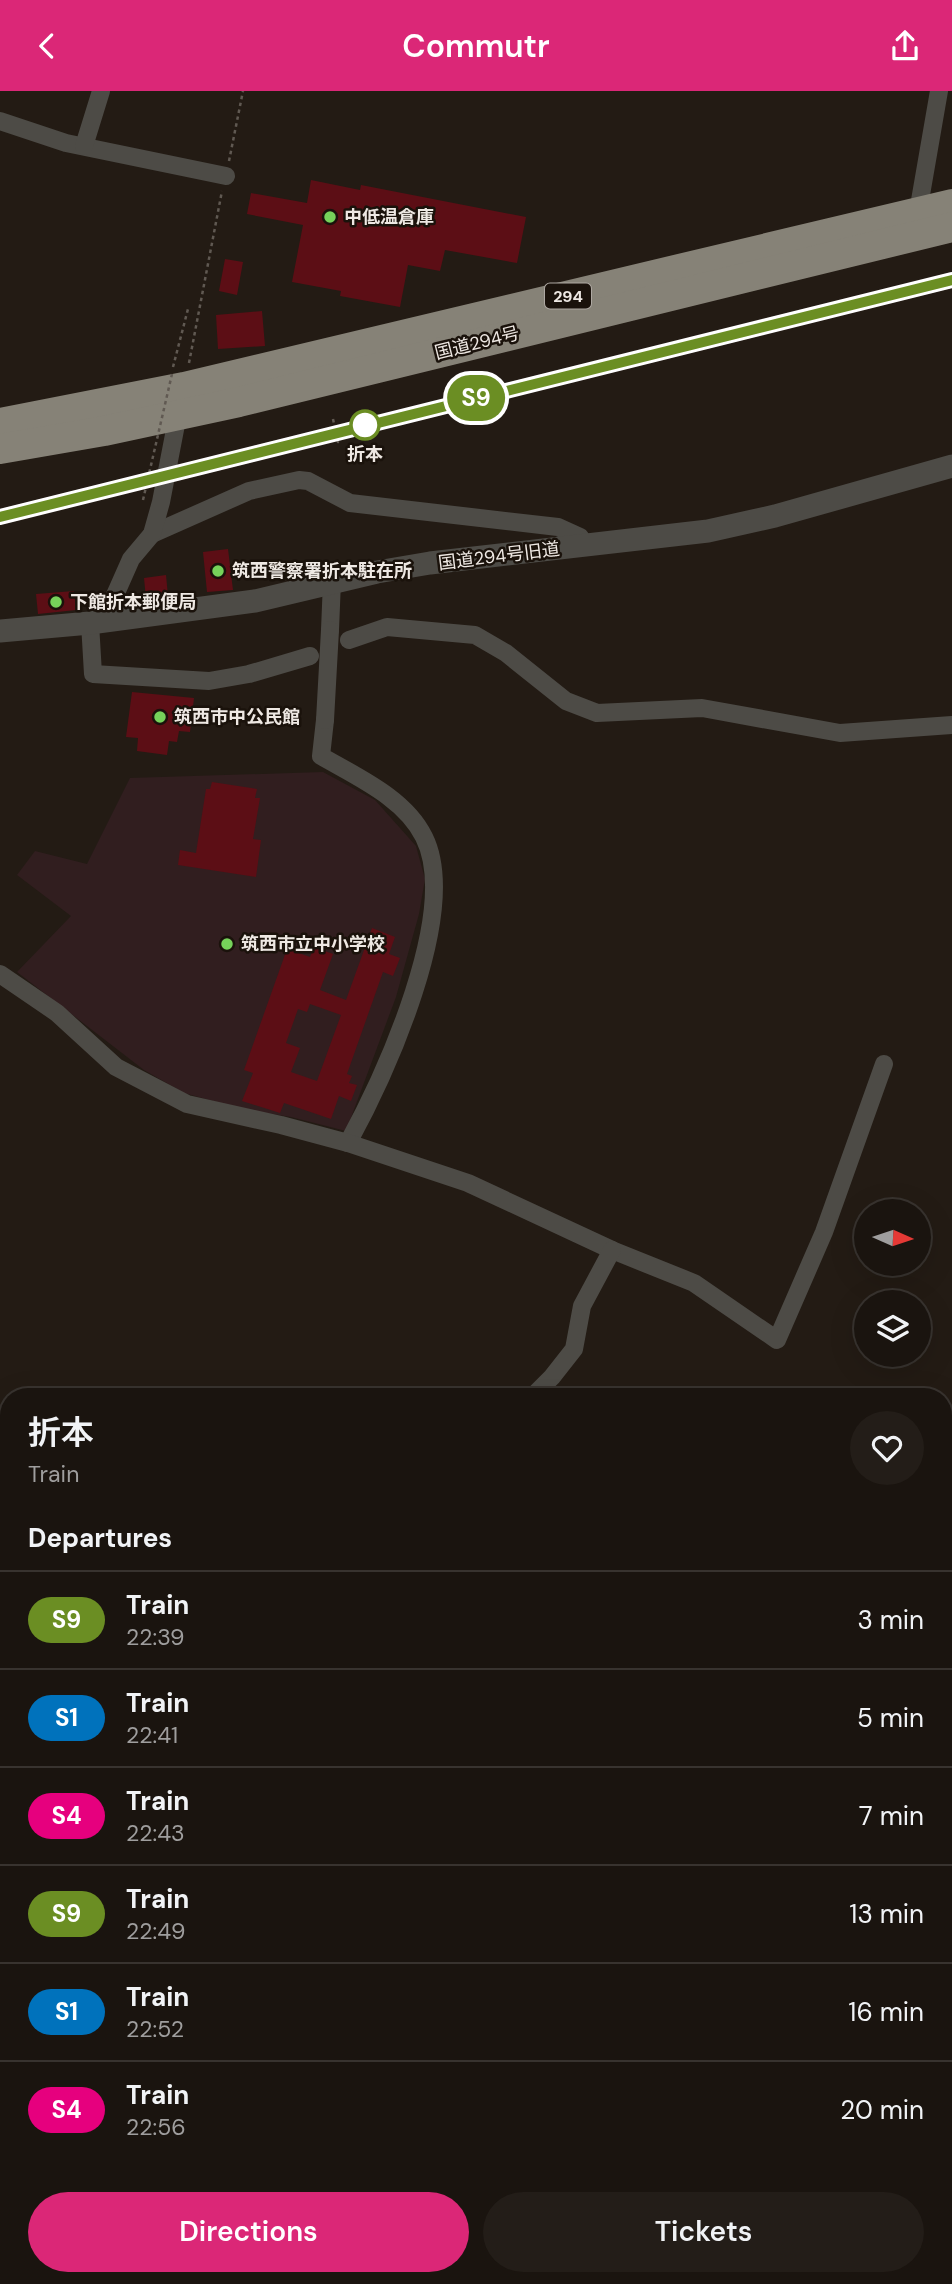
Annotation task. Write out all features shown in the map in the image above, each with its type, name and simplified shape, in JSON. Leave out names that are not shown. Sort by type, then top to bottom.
[{"type":"highway","name":"国道294号","points":[[0,449],[178,392],[952,204]]},
{"type":"highway","name":"国道294号","points":[[0,423],[178,392],[952,227]]},
{"type":"street","points":[[84,146],[100,91]]},
{"type":"street","points":[[918,212],[939,91]]},
{"type":"street","points":[[0,121],[84,146],[226,176]]},
{"type":"street","points":[[178,392],[161,502],[152,534],[131,559],[97,622],[93,674],[209,681],[248,674],[310,656]]},
{"type":"street","name":"国道294号旧道","points":[[0,631],[97,622],[254,601],[332,581],[430,563],[708,531],[775,516],[952,465]]},
{"type":"street","points":[[152,534],[238,495],[299,480],[308,481],[350,503],[558,527],[580,537],[586,545]]},
{"type":"street","points":[[332,581],[321,757],[399,804],[425,837],[436,884],[426,947],[401,1031],[377,1091],[348,1143]]},
{"type":"street","points":[[349,640],[387,627],[475,635],[506,653],[566,701],[597,713],[702,708],[840,733],[952,725]]},
{"type":"street","points":[[0,974],[57,1013],[116,1067],[187,1104],[348,1143],[468,1183],[612,1250],[694,1283],[777,1340],[824,1232],[884,1065]]},
{"type":"street","points":[[541,1388],[574,1349],[582,1306],[612,1250]]},
{"type":"path","points":[[143,500],[178,392],[243,91]]},
{"type":"path","points":[[178,392],[188,309]]},
{"type":"path","points":[[333,419],[338,442],[342,441]]},
{"type":"shaded area","name":"筑西市立中小学校","points":[[323,772],[375,800],[416,846],[425,879],[419,914],[396,997],[346,1131],[291,1117],[242,1109],[184,1093],[144,1070],[17,972],[71,916],[17,875],[35,851],[87,864],[130,778]]},
{"type":"building","points":[[311,180],[360,190],[361,185],[526,217],[517,263],[445,250],[440,271],[408,265],[400,307],[340,296],[341,291],[292,282],[303,225],[247,214],[251,193],[307,203]]},
{"type":"building","points":[[225,259],[243,262],[237,295],[219,291]]},
{"type":"building","points":[[262,311],[265,346],[218,349],[216,315]]},
{"type":"building","name":"筑西警察署折本駐在所","points":[[228,549],[233,590],[207,592],[203,552]]},
{"type":"building","points":[[166,575],[168,596],[146,599],[144,578]]},
{"type":"building","points":[[74,591],[76,610],[38,614],[36,594]]},
{"type":"building","name":"筑西市中公民館","points":[[132,692],[194,698],[190,732],[179,731],[177,742],[169,741],[167,755],[137,751],[138,738],[126,737]]},
{"type":"building","points":[[212,782],[257,789],[255,798],[260,798],[253,839],[261,840],[256,877],[178,865],[180,850],[196,853],[206,789],[210,789]]},
{"type":"building","points":[[372,928],[395,937],[389,954],[400,958],[393,976],[383,972],[347,1074],[352,1076],[349,1083],[357,1085],[351,1101],[339,1096],[331,1119],[284,1103],[280,1113],[242,1101],[253,1073],[244,1070],[287,949],[310,957],[314,947],[333,954],[320,990],[346,1000]],"holes":[[[310,1004],[341,1015],[317,1081],[291,1072],[300,1048],[286,1043],[298,1009],[307,1012]]]},
{"type":"railway","points":[[0,517],[952,280]]},
{"type":"train","name":"S9","points":[[0,517],[952,280]]},
{"type":"place","name":"中低温倉庫","points":[[330,217]]},
{"type":"place","name":"折本","points":[[365,425]]},
{"type":"place","name":"筑西警察署折本駐在所","points":[[218,571]]},
{"type":"place","name":"下館折本郵便局","points":[[56,602]]},
{"type":"place","name":"筑西市中公民館","points":[[160,717]]},
{"type":"place","name":"筑西市立中小学校","points":[[227,944]]}]
